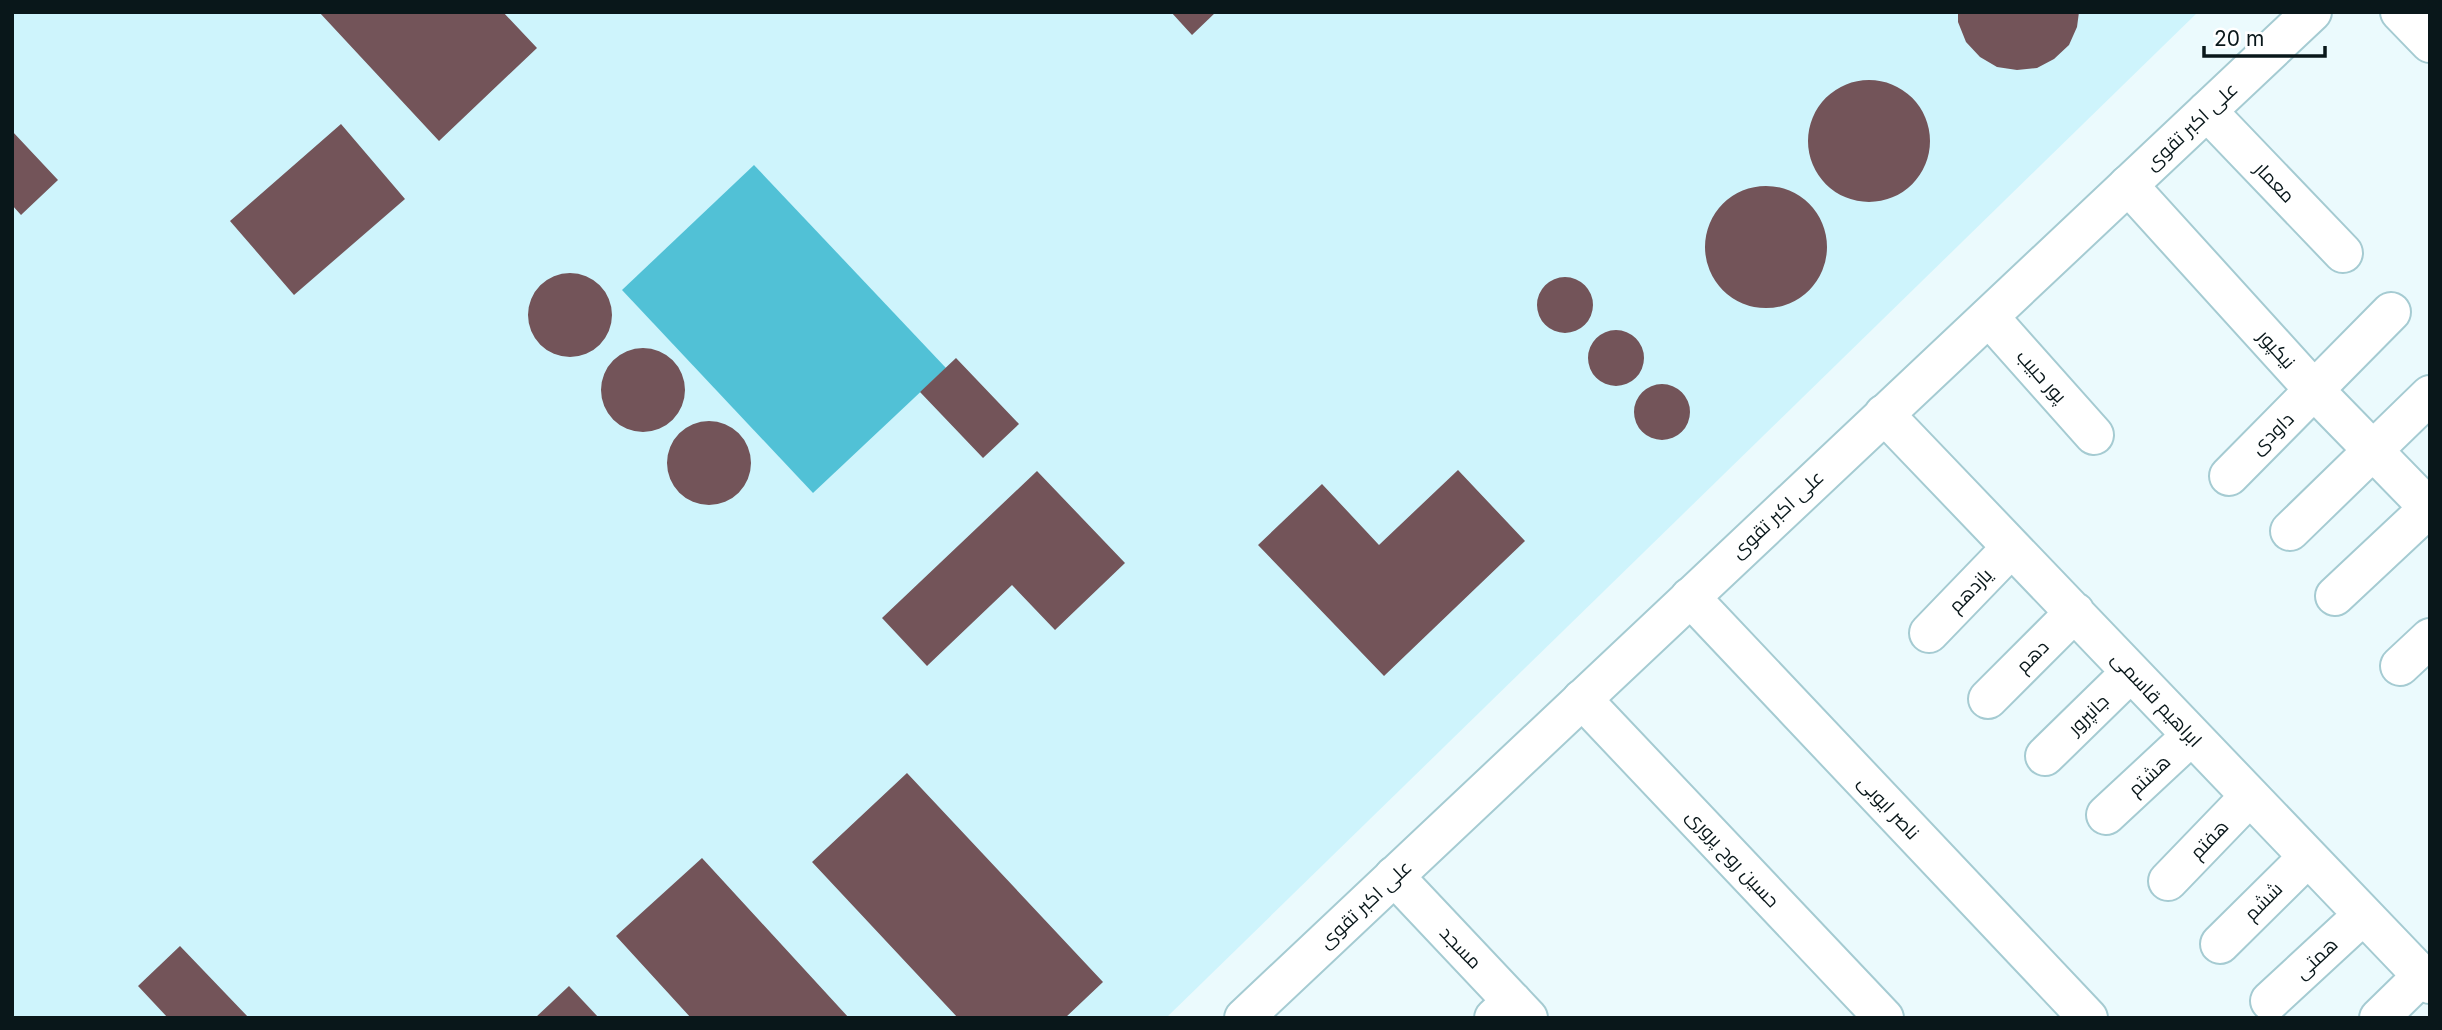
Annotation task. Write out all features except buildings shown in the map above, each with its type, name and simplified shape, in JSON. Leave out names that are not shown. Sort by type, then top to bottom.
[{"type":"street","name":"علی اکبر تقوی","points":[[1244,1018],[2312,12]]},
{"type":"street","points":[[2400,12],[2430,43]]},
{"type":"street","name":"معمار","points":[[2207,111],[2343,253]]},
{"type":"street","name":"نیکپور","points":[[2128,185],[2315,391],[2429,508]]},
{"type":"street","name":"داودی","points":[[2229,475],[2391,312]]},
{"type":"street","name":"پور حبیب","points":[[1989,317],[2094,435]]},
{"type":"street","points":[[2290,531],[2430,396]]},
{"type":"street","name":"ابراهیم قاسمی","points":[[1884,414],[2426,980]]},
{"type":"street","points":[[2335,596],[2429,508]]},
{"type":"street","name":"یازدهم","points":[[1928,633],[2011,548]]},
{"type":"street","name":"ناصر ایوبی","points":[[1690,597],[2088,1018]]},
{"type":"street","name":"دهم","points":[[1989,699],[2075,612]]},
{"type":"street","points":[[2400,666],[2430,638]]},
{"type":"street","name":"جانپرور","points":[[2045,757],[2132,672]]},
{"type":"street","name":"حسین روح پروری","points":[[1582,699],[1884,1018]]},
{"type":"street","name":"هشتم","points":[[2106,815],[2191,736]]},
{"type":"street","name":"هفتم","points":[[2168,881],[2249,797]]},
{"type":"street","name":"ششم","points":[[2220,944],[2307,858]]},
{"type":"street","name":"مسجد","points":[[1394,876],[1512,1012]]},
{"type":"street","name":"همتی","points":[[2270,1001],[2363,915]]},
{"type":"street","points":[[2379,1018],[2426,980]]},
{"type":"shaded area","points":[[12,12],[2198,12],[1166,1018],[12,1018]]},
{"type":"water","points":[[754,165],[946,368],[813,493],[622,290]]}]
